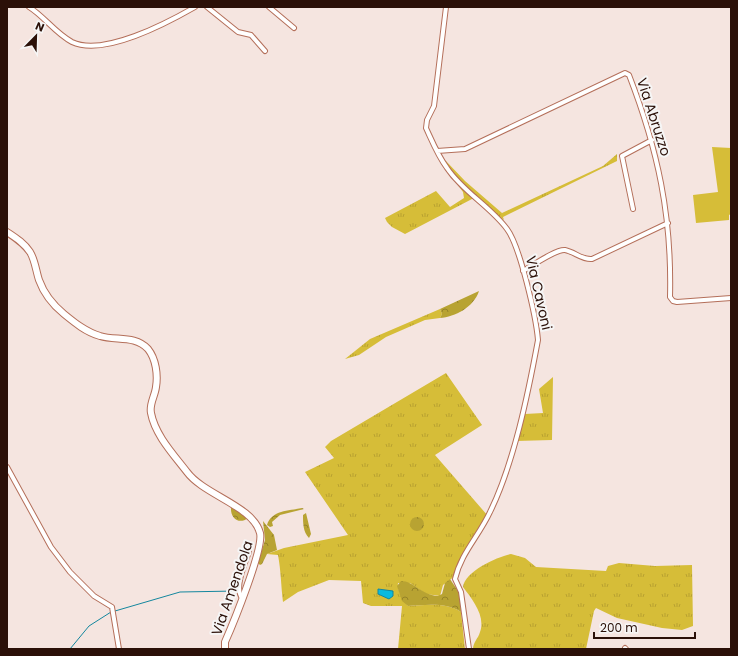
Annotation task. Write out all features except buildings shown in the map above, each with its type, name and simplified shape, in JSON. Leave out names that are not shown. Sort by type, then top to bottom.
[{"type":"main road","name":"Via Amendola","points":[[7,232],[24,244],[31,253],[46,296],[62,311],[91,333],[101,337],[125,338],[136,341],[148,350],[154,361],[157,375],[151,412],[157,430],[194,481],[245,514],[258,527],[261,542],[225,642],[225,649]]},
{"type":"street","points":[[29,7],[67,39],[88,46],[110,43],[148,31],[195,7]]},
{"type":"street","points":[[207,7],[238,32],[250,35],[266,51]]},
{"type":"street","points":[[270,7],[294,28]]},
{"type":"street","name":"Via Cavoni","points":[[446,7],[434,106],[427,120],[426,128],[447,169],[499,219],[508,230],[518,250],[537,325],[538,340],[509,461],[490,513],[462,557],[455,579],[461,592],[469,649]]},
{"type":"street","name":"Via Abruzzo","points":[[437,151],[468,148],[625,73],[629,76],[645,115],[662,184],[668,223],[670,296],[673,301],[731,298]]},
{"type":"street","points":[[633,210],[622,156],[652,140]]},
{"type":"street","points":[[523,271],[564,250],[588,260],[592,259],[668,223]]},
{"type":"street","points":[[7,467],[51,547],[70,572],[94,596],[112,607],[119,649]]},
{"type":"street","points":[[242,598],[239,591],[241,576],[250,552]]},
{"type":"green space","points":[[712,147],[731,148],[731,214],[729,215],[729,220],[696,223],[693,195],[718,192]]},
{"type":"green space","points":[[617,154],[617,161],[503,217],[504,220],[464,185],[450,169],[445,160],[465,181],[502,213],[603,166]]},
{"type":"green space","points":[[455,181],[473,198],[472,199],[405,234],[392,227],[387,222],[385,218],[436,191],[450,207],[464,198],[463,192]]},
{"type":"green space","points":[[479,291],[473,302],[463,310],[452,316],[440,318],[442,314],[440,309]]},
{"type":"green space","points":[[440,309],[442,314],[440,318],[425,320],[386,337],[359,355],[345,359],[370,339]]},
{"type":"green space","points":[[446,373],[482,425],[435,455],[488,516],[455,576],[443,585],[440,596],[426,594],[410,583],[398,583],[398,589],[408,606],[443,605],[461,612],[465,649],[398,649],[402,606],[371,606],[363,603],[361,581],[329,580],[298,592],[283,602],[278,555],[267,554],[284,548],[348,535],[305,472],[334,458],[325,447],[331,441]]},
{"type":"green space","points":[[553,377],[552,440],[516,441],[529,396],[525,414],[543,413],[539,389]]},
{"type":"green space","points":[[231,507],[248,518],[241,521],[236,519],[232,514]]},
{"type":"green space","points":[[302,508],[304,509],[280,515],[272,522],[273,526],[270,527],[267,525],[273,516],[281,512]]},
{"type":"green space","points":[[306,513],[311,534],[309,538],[304,530],[303,524],[303,515]]},
{"type":"green space","points":[[414,517],[420,517],[424,521],[424,527],[420,531],[414,531],[410,527],[410,521]]},
{"type":"green space","points":[[263,521],[274,535],[277,550],[267,554],[260,565],[258,563],[265,540]]},
{"type":"green space","points":[[511,554],[525,558],[536,567],[606,571],[608,566],[619,563],[655,566],[692,565],[693,626],[682,630],[662,628],[617,618],[596,608],[594,611],[586,649],[473,649],[480,632],[481,620],[477,608],[463,587],[465,581],[475,570],[498,558]]},
{"type":"green space","points":[[450,579],[460,594],[461,612],[443,605],[408,606],[402,601],[397,586],[401,581],[406,582],[427,593],[438,596],[442,594],[445,583]]},
{"type":"water","points":[[378,589],[393,591],[393,596],[389,599],[378,594]]},
{"type":"waterway","points":[[115,611],[180,592],[237,591]]},
{"type":"waterway","points":[[70,649],[89,626],[111,612]]}]
